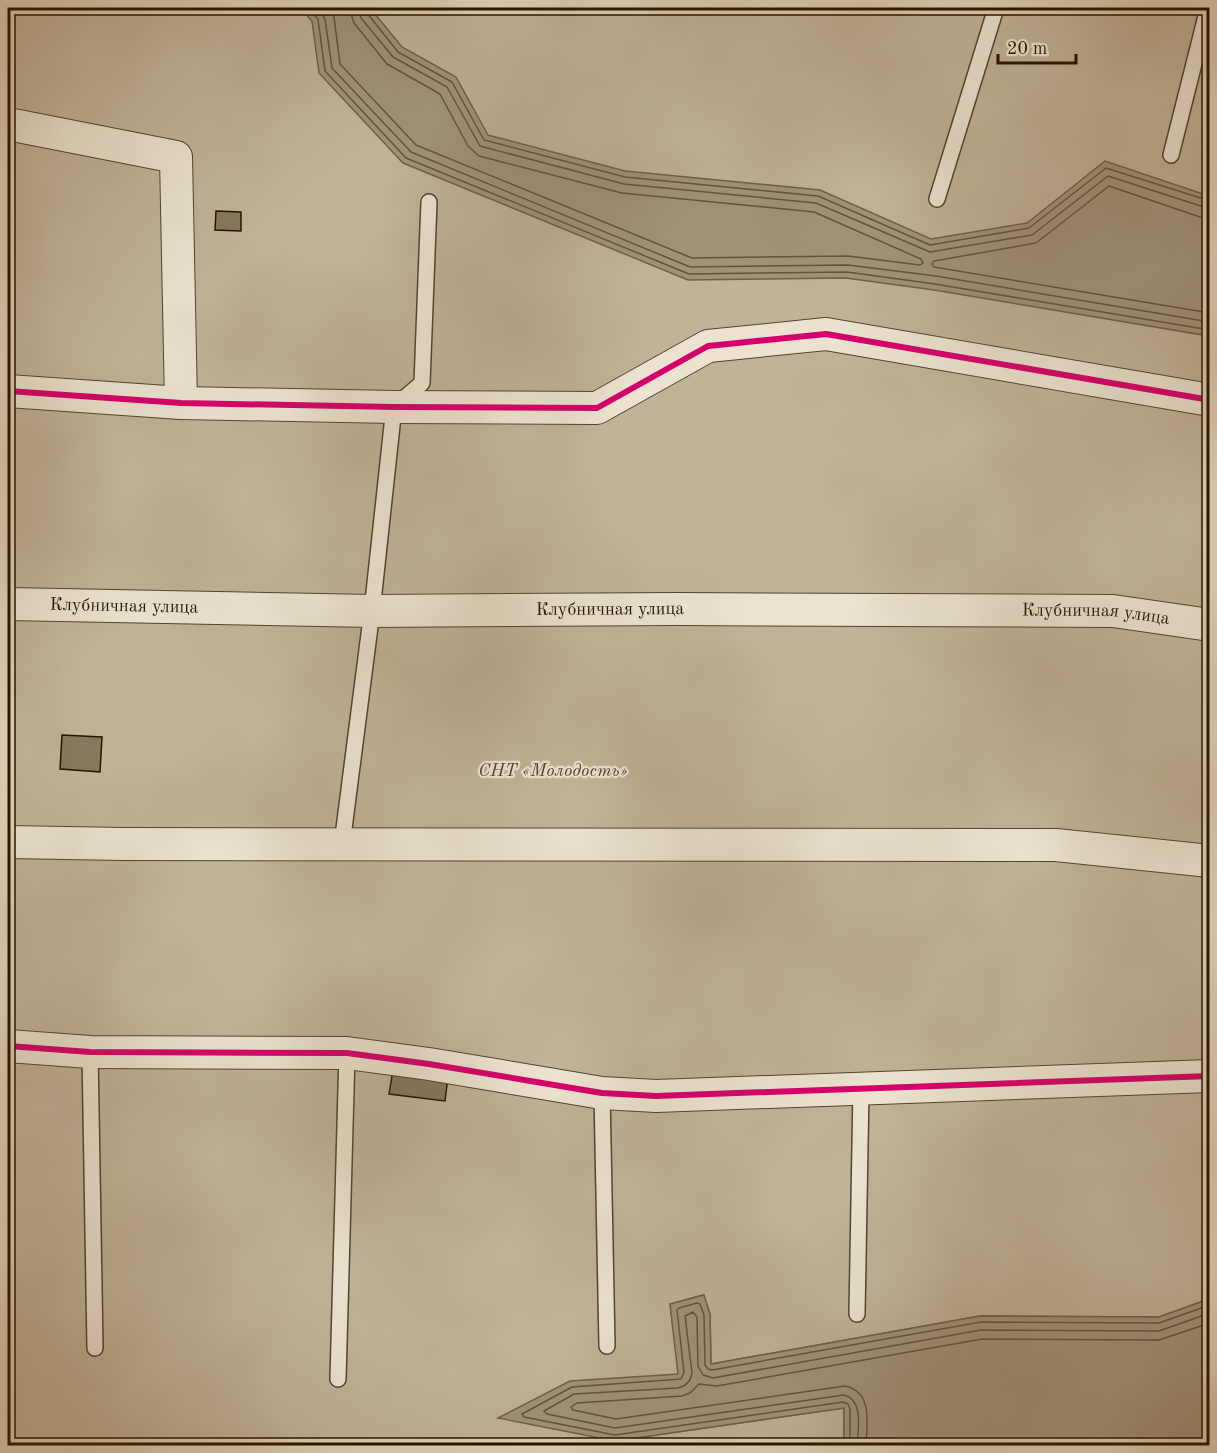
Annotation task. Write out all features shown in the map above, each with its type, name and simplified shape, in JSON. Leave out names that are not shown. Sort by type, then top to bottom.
[{"type":"street","points":[[8,124],[177,156],[181,404]]},
{"type":"street","points":[[8,391],[181,404],[597,408],[708,346],[826,334],[1209,400]]},
{"type":"street","name":"Клубничная улица","points":[[8,604],[372,611],[677,609],[1113,611],[1209,625]]},
{"type":"street","points":[[8,842],[1056,845],[1209,861]]},
{"type":"street","points":[[8,1046],[90,1052],[347,1053],[429,1064],[602,1093],[656,1096],[1209,1076]]},
{"type":"lane","points":[[937,199],[996,8]]},
{"type":"lane","points":[[1171,155],[1208,8]]},
{"type":"lane","points":[[342,844],[372,611],[394,407],[422,383],[429,202]]},
{"type":"lane","points":[[90,1052],[95,1348]]},
{"type":"lane","points":[[338,1379],[347,1053]]},
{"type":"lane","points":[[857,1314],[861,1089]]},
{"type":"lane","points":[[602,1093],[607,1346]]},
{"type":"green space","name":"СНТ «Молодость»","points":[[8,8],[1209,8],[1209,1299],[1159,1317],[980,1316],[711,1364],[710,1314],[703,1295],[670,1304],[679,1374],[615,1441],[844,1408],[844,1445],[8,1445]]},
{"type":"water","points":[[300,8],[370,8],[402,47],[456,77],[488,135],[625,171],[820,190],[931,239],[1027,223],[1105,161],[1209,196],[1209,336],[934,290],[846,278],[688,280],[403,163],[319,73],[312,21]]},
{"type":"water","points":[[704,1295],[710,1314],[711,1364],[980,1316],[1159,1317],[1209,1299],[1209,1445],[844,1445],[844,1408],[615,1441],[498,1418],[570,1381],[678,1374],[670,1304]]},
{"type":"building","points":[[216,211],[241,212],[241,231],[215,230]]},
{"type":"building","points":[[62,735],[102,737],[100,772],[60,769]]},
{"type":"building","points":[[393,1070],[448,1077],[445,1101],[389,1094]]},
{"type":"cycle path","points":[[8,391],[181,403],[597,408],[708,346],[826,334],[1210,400]]},
{"type":"cycle path","points":[[8,1046],[90,1052],[347,1053],[429,1064],[602,1093],[656,1096],[1210,1076]]}]
